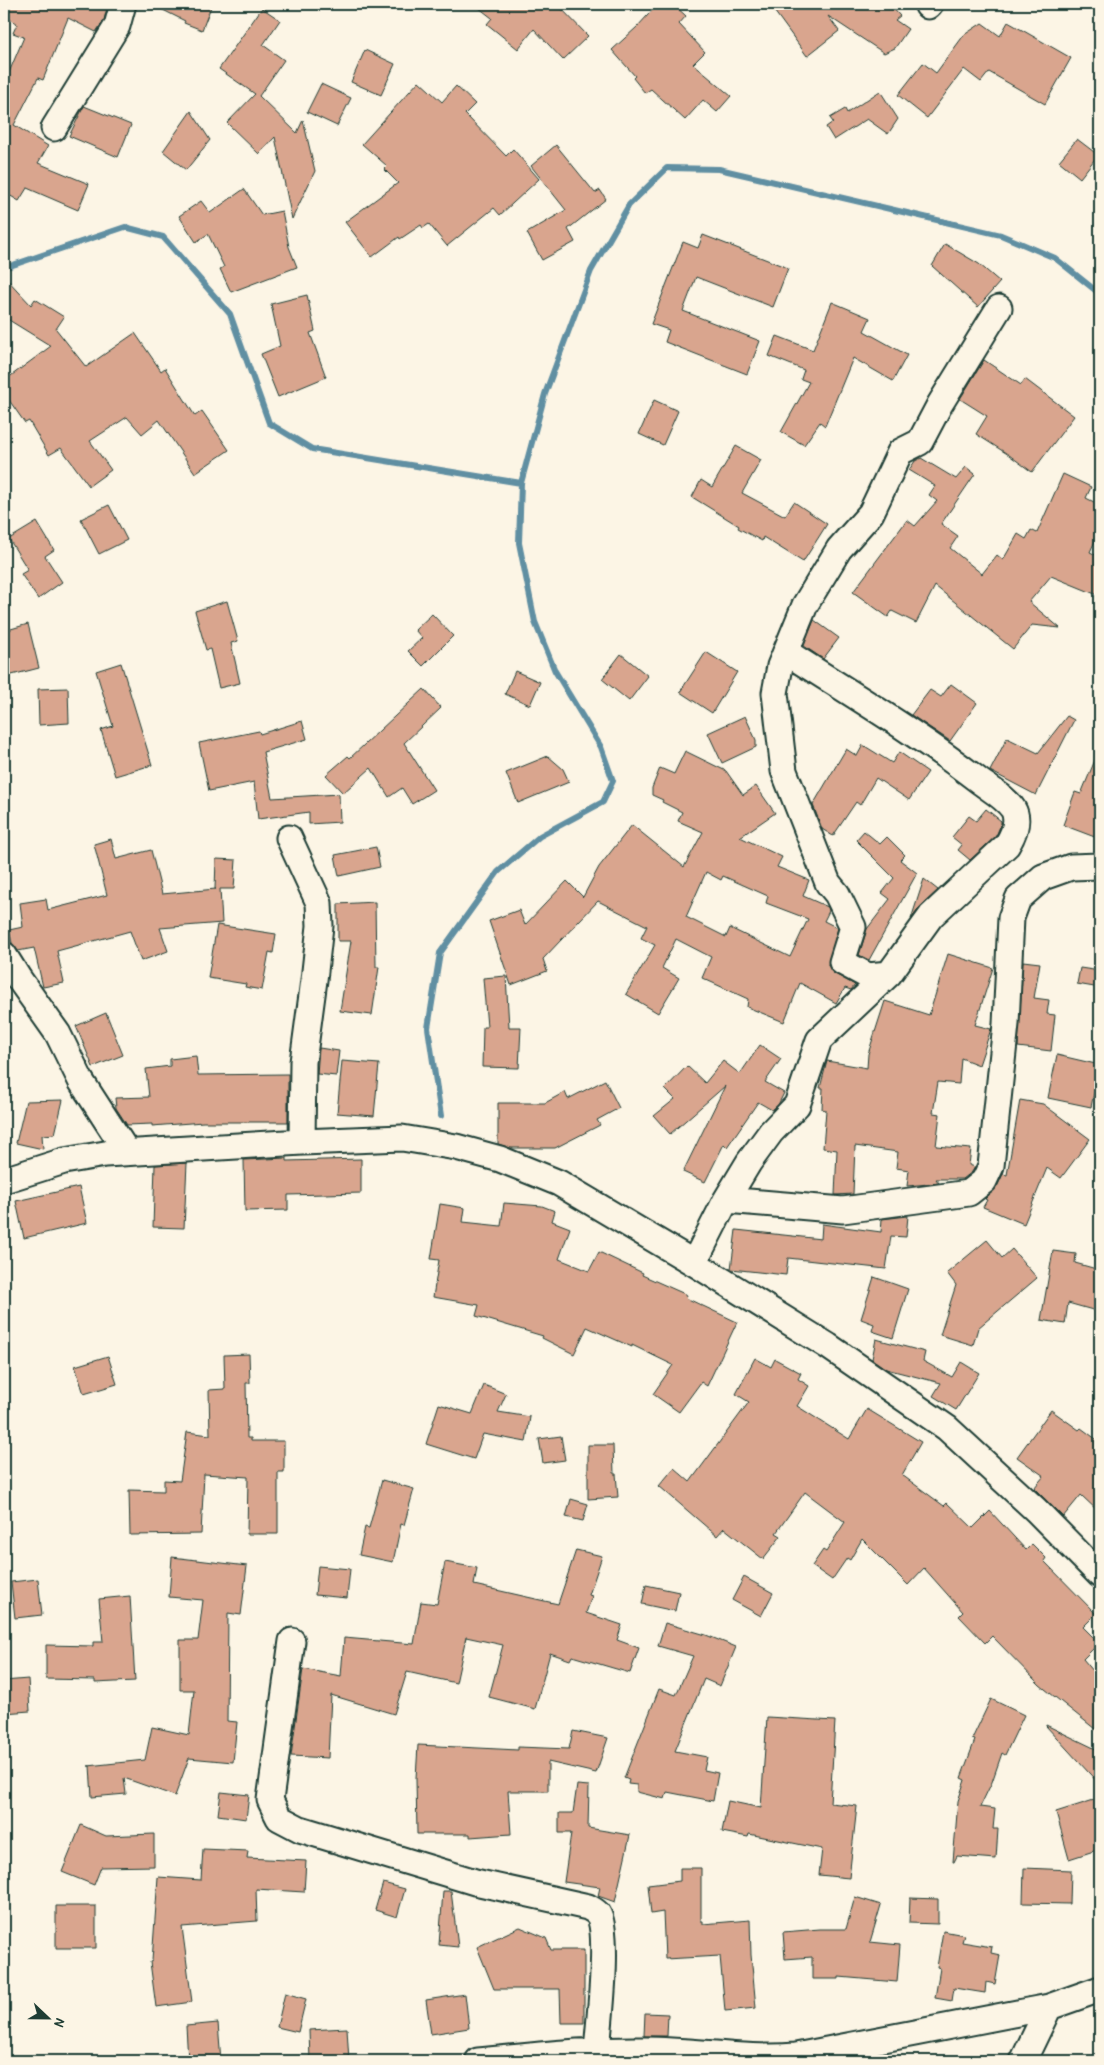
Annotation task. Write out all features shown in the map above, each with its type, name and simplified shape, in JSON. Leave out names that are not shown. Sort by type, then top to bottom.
[{"type":"street","points":[[54,128],[117,26],[123,4]]},
{"type":"street","points":[[889,974],[868,976],[842,962],[853,927],[837,894],[828,883],[784,771],[775,693],[780,666],[805,605],[839,549],[871,513],[900,452],[920,442],[940,404],[999,308]]},
{"type":"street","points":[[694,1263],[726,1200],[749,1162],[771,1132],[797,1105],[819,1040],[889,974],[931,916],[1007,845],[1013,834],[1016,821],[1013,810],[1002,798],[941,751],[786,652]]},
{"type":"street","points":[[289,838],[319,903],[320,926],[303,1062],[302,1142]]},
{"type":"street","points":[[726,1200],[843,1210],[969,1193],[984,1181],[991,1166],[998,1112],[1006,1024],[1010,918],[1018,899],[1043,877],[1071,867],[1100,866]]},
{"type":"street","points":[[4,955],[19,980],[58,1034],[81,1082],[127,1152]]},
{"type":"street","points":[[4,1180],[64,1161],[105,1154],[302,1142],[402,1138],[456,1147],[500,1159],[559,1183],[694,1263],[828,1346],[947,1428],[1036,1510],[1100,1576]]},
{"type":"street","points":[[292,1641],[270,1800],[279,1818],[300,1829],[466,1879],[588,1907],[597,1913],[602,1925],[603,1982],[597,2050]]},
{"type":"street","points":[[478,2061],[597,2050],[709,2052],[768,2058],[796,2056],[1049,2007],[1100,1989]]},
{"type":"street","points":[[1023,2061],[1049,2007]]},
{"type":"building","points":[[4,4],[108,4],[104,20],[96,32],[68,18],[43,80],[38,78],[14,125],[48,146],[38,163],[89,184],[78,210],[27,188],[19,201],[4,192],[4,84],[24,37],[13,33],[17,24],[4,15]]},
{"type":"building","points":[[151,4],[212,4],[202,30],[184,23],[185,21]]},
{"type":"building","points":[[474,4],[557,4],[588,36],[563,60],[534,29],[518,49],[487,24],[492,18]]},
{"type":"building","points":[[658,4],[673,4],[686,16],[679,24],[705,52],[693,64],[731,96],[717,112],[703,100],[685,120],[651,89],[645,93],[633,78],[635,76],[612,50]]},
{"type":"building","points":[[769,4],[889,4],[900,16],[895,20],[908,29],[895,48],[884,53],[828,16],[839,31],[807,56]]},
{"type":"building","points":[[262,8],[280,20],[263,45],[284,60],[259,96],[297,133],[303,120],[315,171],[292,219],[275,137],[259,154],[227,123],[255,94],[219,69]]},
{"type":"building","points":[[1008,22],[1071,58],[1045,104],[989,72],[981,82],[964,69],[927,118],[898,95],[923,63],[936,73],[964,35],[982,23],[1000,36]]},
{"type":"building","points":[[365,50],[395,64],[381,95],[351,82]]},
{"type":"building","points":[[419,81],[442,102],[456,86],[475,104],[465,114],[506,156],[513,149],[539,179],[500,215],[494,208],[447,246],[429,224],[423,228],[421,225],[400,239],[399,237],[372,257],[345,222],[398,183],[384,169],[387,166],[362,144]]},
{"type":"building","points":[[321,84],[351,98],[337,126],[307,112]]},
{"type":"building","points":[[880,91],[898,119],[888,134],[867,119],[834,140],[826,127],[833,122],[830,118],[845,109],[847,113]]},
{"type":"building","points":[[84,106],[131,125],[118,157],[69,136]]},
{"type":"building","points":[[191,111],[210,140],[186,170],[163,151]]},
{"type":"building","points":[[1077,139],[1098,155],[1080,178],[1059,161]]},
{"type":"building","points":[[556,145],[595,193],[600,190],[606,199],[568,229],[575,242],[542,260],[527,233],[566,210],[531,166]]},
{"type":"building","points":[[244,189],[262,215],[282,211],[289,247],[297,267],[231,292],[220,269],[224,267],[208,234],[196,242],[179,216],[201,201],[210,213]]},
{"type":"building","points":[[703,235],[788,268],[773,307],[696,277],[683,311],[760,341],[747,374],[665,342],[669,330],[651,324],[683,242],[698,248]]},
{"type":"building","points":[[945,244],[979,264],[1000,282],[978,307],[932,266]]},
{"type":"building","points":[[4,276],[31,305],[35,299],[64,317],[56,329],[86,367],[135,333],[161,371],[165,368],[195,416],[202,411],[229,450],[195,473],[159,420],[142,434],[127,417],[90,441],[111,470],[89,486],[61,448],[49,455],[29,421],[25,423],[4,393],[4,381],[51,346],[4,317]]},
{"type":"building","points":[[307,295],[315,331],[310,333],[326,377],[278,397],[261,354],[280,346],[271,304]]},
{"type":"building","points":[[832,302],[870,318],[864,331],[907,355],[893,381],[853,358],[825,426],[820,422],[804,445],[781,432],[809,382],[801,379],[804,370],[769,356],[777,336],[813,350]]},
{"type":"building","points":[[984,360],[1021,385],[1025,379],[1074,416],[1032,472],[976,434],[987,416],[960,399]]},
{"type":"building","points":[[654,400],[678,411],[663,445],[639,434]]},
{"type":"building","points":[[736,446],[761,460],[742,493],[785,516],[794,502],[827,524],[803,562],[763,537],[762,541],[738,528],[739,526],[692,497],[701,480],[712,487]]},
{"type":"building","points":[[921,458],[956,479],[966,467],[975,474],[941,524],[958,536],[950,548],[982,574],[997,555],[1003,560],[1018,534],[1026,539],[1031,530],[1037,533],[1063,474],[1091,487],[1086,498],[1100,505],[1100,530],[1090,552],[1100,557],[1100,596],[1051,576],[1029,602],[1060,628],[1032,625],[1013,649],[935,586],[916,623],[892,611],[888,617],[853,592],[907,520],[915,526],[937,501],[929,495],[935,486],[909,470],[915,461]]},
{"type":"building","points":[[109,505],[127,540],[99,554],[81,519]]},
{"type":"building","points":[[37,522],[54,550],[45,556],[62,582],[38,599],[21,574],[28,570],[9,539]]},
{"type":"building","points":[[227,601],[238,641],[231,643],[240,683],[219,688],[210,649],[206,650],[195,611]]},
{"type":"building","points":[[432,614],[453,636],[423,666],[408,651],[422,638],[415,630]]},
{"type":"building","points":[[814,620],[839,638],[823,659],[804,646]]},
{"type":"building","points":[[28,624],[39,668],[4,677],[4,631]]},
{"type":"building","points":[[706,652],[737,672],[712,713],[680,692]]},
{"type":"building","points":[[621,654],[648,676],[629,701],[602,679]]},
{"type":"building","points":[[121,663],[152,765],[115,776],[101,730],[113,726],[96,671]]},
{"type":"building","points":[[515,671],[540,682],[530,705],[505,694]]},
{"type":"building","points":[[951,684],[977,703],[950,741],[911,715],[930,690],[941,697]]},
{"type":"building","points":[[68,688],[69,723],[39,725],[38,689]]},
{"type":"building","points":[[424,689],[441,708],[404,743],[434,790],[412,804],[402,788],[389,797],[371,768],[343,793],[326,775],[348,756],[350,758]]},
{"type":"building","points":[[745,716],[756,740],[756,747],[722,763],[708,733]]},
{"type":"building","points":[[1067,716],[1074,720],[1036,795],[990,771],[1007,738],[1038,753]]},
{"type":"building","points":[[302,721],[307,739],[263,752],[272,798],[339,794],[340,822],[309,824],[309,812],[258,819],[254,782],[209,791],[199,743],[259,731],[260,734]]},
{"type":"building","points":[[863,745],[892,763],[899,752],[928,772],[909,800],[876,778],[860,805],[856,802],[833,836],[822,829],[813,805],[846,749],[857,756]]},
{"type":"building","points":[[1100,748],[1100,839],[1063,825],[1075,792],[1081,794]]},
{"type":"building","points":[[685,751],[726,771],[743,795],[756,786],[775,813],[740,837],[782,857],[777,867],[809,880],[803,896],[828,907],[829,911],[824,921],[838,928],[828,965],[835,974],[855,985],[851,990],[845,988],[836,1003],[800,983],[784,1022],[747,1007],[748,999],[702,978],[711,957],[676,939],[662,968],[679,978],[658,1013],[626,994],[655,945],[641,938],[647,926],[598,901],[543,959],[547,971],[511,985],[489,921],[519,910],[525,925],[567,881],[583,897],[599,867],[632,825],[684,867],[703,832],[678,821],[682,812],[652,795],[652,788],[660,768],[674,774]],"holes":[[[706,872],[721,880],[723,876],[768,896],[766,903],[808,919],[790,957],[730,928],[726,937],[686,917]]]},
{"type":"building","points":[[548,756],[563,769],[569,782],[518,803],[506,773]]},
{"type":"building","points":[[986,809],[1001,821],[1001,824],[996,836],[970,860],[958,850],[962,845],[952,837],[969,816],[976,821]]},
{"type":"building","points":[[864,831],[880,844],[887,837],[905,855],[900,860],[917,873],[869,960],[859,955],[867,929],[890,899],[882,893],[894,878],[856,840]]},
{"type":"building","points":[[111,839],[116,859],[151,850],[162,894],[216,889],[216,859],[236,860],[234,889],[220,889],[222,923],[160,928],[168,951],[141,961],[130,931],[57,951],[64,983],[43,987],[34,948],[18,951],[12,943],[9,930],[23,927],[20,903],[46,899],[48,910],[107,895],[94,844]]},
{"type":"building","points":[[376,847],[380,867],[339,876],[335,855]]},
{"type":"building","points":[[924,879],[938,890],[921,906],[911,919]]},
{"type":"building","points":[[375,902],[376,967],[379,967],[372,1015],[340,1011],[351,941],[338,941],[338,904]]},
{"type":"building","points":[[217,925],[276,934],[273,953],[269,952],[262,990],[245,987],[246,984],[208,978]]},
{"type":"building","points":[[948,954],[993,968],[975,1025],[991,1029],[979,1065],[961,1058],[959,1084],[938,1082],[933,1113],[940,1114],[936,1146],[971,1149],[969,1165],[975,1167],[963,1179],[936,1179],[939,1183],[907,1186],[909,1170],[896,1168],[898,1152],[855,1146],[853,1194],[835,1195],[837,1150],[823,1148],[826,1110],[822,1109],[823,1088],[820,1088],[827,1061],[867,1068],[868,1054],[885,1001],[929,1015]]},
{"type":"building","points":[[1023,961],[1040,963],[1034,998],[1049,1000],[1047,1014],[1055,1015],[1051,1051],[1018,1047]]},
{"type":"building","points":[[1080,968],[1100,971],[1100,988],[1077,984]]},
{"type":"building","points":[[506,976],[509,1027],[521,1027],[519,1068],[482,1067],[483,1027],[487,1027],[483,978]]},
{"type":"building","points":[[106,1013],[123,1055],[93,1067],[76,1026]]},
{"type":"building","points":[[760,1045],[781,1059],[765,1082],[784,1093],[778,1105],[772,1110],[758,1102],[727,1147],[724,1144],[705,1182],[683,1172],[725,1086],[670,1134],[654,1116],[675,1099],[665,1089],[687,1066],[705,1083],[723,1061],[740,1074]]},
{"type":"building","points":[[319,1048],[339,1051],[336,1076],[317,1074]]},
{"type":"building","points":[[1057,1055],[1100,1065],[1091,1107],[1048,1098]]},
{"type":"building","points":[[196,1056],[198,1075],[288,1074],[288,1122],[203,1122],[152,1126],[152,1124],[127,1125],[116,1108],[115,1098],[149,1097],[146,1069],[170,1066],[170,1059]]},
{"type":"building","points":[[342,1061],[379,1064],[374,1116],[337,1113]]},
{"type":"building","points":[[605,1080],[619,1108],[597,1120],[600,1125],[555,1148],[510,1148],[498,1144],[498,1103],[545,1103],[565,1092],[568,1099]]},
{"type":"building","points":[[63,1100],[55,1134],[42,1135],[43,1149],[16,1143],[26,1101]]},
{"type":"building","points":[[1020,1100],[1043,1104],[1090,1139],[1061,1178],[1047,1168],[1024,1224],[983,1207],[987,1200],[985,1199],[997,1187],[1003,1174],[1007,1175]]},
{"type":"building","points":[[287,1158],[287,1161],[361,1159],[361,1193],[288,1195],[288,1210],[245,1211],[244,1160]]},
{"type":"building","points":[[187,1163],[184,1228],[153,1227],[155,1165]]},
{"type":"building","points":[[79,1187],[87,1223],[24,1238],[16,1201]]},
{"type":"building","points":[[504,1203],[542,1206],[555,1211],[552,1221],[570,1228],[559,1259],[589,1271],[599,1252],[643,1273],[642,1275],[687,1295],[686,1298],[737,1322],[707,1386],[701,1382],[679,1412],[653,1394],[673,1365],[632,1345],[632,1347],[587,1327],[574,1354],[542,1338],[543,1336],[476,1316],[479,1305],[433,1297],[439,1260],[431,1259],[440,1204],[465,1208],[463,1222],[501,1226]]},
{"type":"building","points":[[908,1216],[906,1237],[891,1236],[886,1269],[788,1258],[786,1275],[731,1269],[736,1230],[821,1239],[822,1224],[881,1232],[882,1219]]},
{"type":"building","points":[[987,1240],[1002,1258],[1012,1249],[1037,1278],[978,1328],[973,1345],[940,1335],[956,1285],[947,1273]]},
{"type":"building","points":[[1053,1251],[1076,1254],[1075,1263],[1100,1270],[1100,1312],[1068,1303],[1065,1324],[1041,1320]]},
{"type":"building","points":[[874,1277],[908,1289],[893,1338],[872,1331],[874,1324],[861,1319]]},
{"type":"building","points":[[876,1339],[925,1352],[923,1361],[952,1377],[961,1362],[979,1373],[956,1410],[933,1396],[941,1383],[886,1369],[872,1359]]},
{"type":"building","points":[[249,1354],[250,1383],[246,1383],[247,1438],[251,1438],[251,1441],[284,1441],[284,1472],[278,1472],[278,1534],[247,1534],[248,1477],[204,1474],[201,1534],[130,1535],[129,1490],[164,1491],[164,1480],[180,1481],[187,1432],[210,1435],[209,1390],[225,1389],[224,1355]]},
{"type":"building","points":[[108,1356],[117,1384],[84,1394],[75,1366]]},
{"type":"building","points":[[755,1358],[771,1367],[775,1359],[801,1373],[798,1379],[809,1386],[797,1406],[849,1439],[867,1409],[921,1442],[902,1475],[944,1506],[947,1503],[973,1528],[990,1511],[1026,1550],[1032,1544],[1046,1558],[1044,1561],[1096,1614],[1083,1627],[1099,1643],[1083,1659],[1100,1679],[1100,1733],[1040,1685],[992,1636],[985,1643],[959,1616],[963,1612],[924,1568],[908,1585],[862,1539],[850,1560],[847,1558],[832,1580],[812,1566],[823,1550],[826,1552],[845,1522],[805,1492],[776,1533],[781,1536],[763,1559],[724,1528],[717,1536],[659,1486],[674,1468],[690,1482],[749,1402],[736,1394]]},
{"type":"building","points":[[484,1385],[506,1394],[498,1412],[530,1417],[526,1442],[483,1434],[474,1459],[426,1444],[439,1404],[472,1414]]},
{"type":"building","points":[[1051,1410],[1100,1442],[1100,1513],[1081,1495],[1063,1517],[1034,1488],[1044,1476],[1017,1457]]},
{"type":"building","points":[[561,1436],[565,1460],[543,1463],[539,1439]]},
{"type":"building","points":[[588,1445],[613,1445],[614,1474],[616,1474],[618,1497],[588,1499]]},
{"type":"building","points":[[382,1480],[414,1489],[404,1525],[401,1524],[393,1562],[359,1555],[365,1527],[369,1528]]},
{"type":"building","points":[[571,1499],[588,1504],[583,1521],[566,1517]]},
{"type":"building","points":[[576,1550],[602,1556],[589,1595],[592,1596],[586,1613],[622,1625],[617,1640],[639,1648],[630,1673],[572,1656],[570,1660],[550,1653],[535,1709],[489,1697],[503,1645],[466,1637],[456,1683],[407,1672],[394,1714],[331,1695],[328,1758],[291,1756],[303,1669],[341,1676],[344,1638],[414,1644],[421,1602],[437,1604],[445,1562],[477,1568],[474,1585],[558,1604]]},
{"type":"building","points":[[172,1557],[247,1566],[241,1615],[228,1613],[227,1721],[237,1722],[233,1762],[189,1758],[175,1796],[124,1778],[126,1794],[92,1797],[90,1766],[88,1766],[145,1760],[152,1727],[189,1735],[194,1690],[180,1690],[180,1640],[198,1640],[203,1600],[169,1597]]},
{"type":"building","points":[[318,1566],[350,1569],[347,1598],[315,1595]]},
{"type":"building","points":[[744,1577],[773,1593],[761,1616],[732,1600]]},
{"type":"building","points":[[38,1579],[42,1615],[15,1618],[11,1582]]},
{"type":"building","points":[[646,1585],[679,1592],[675,1611],[642,1604]]},
{"type":"building","points":[[130,1596],[135,1681],[95,1683],[95,1680],[46,1679],[46,1645],[93,1646],[93,1642],[103,1642],[99,1599]]},
{"type":"building","points":[[665,1623],[706,1635],[736,1647],[720,1686],[704,1679],[675,1751],[707,1757],[704,1770],[718,1773],[713,1801],[667,1792],[665,1799],[637,1792],[637,1785],[628,1784],[629,1780],[624,1778],[659,1689],[676,1695],[693,1656],[658,1646]]},
{"type":"building","points":[[28,1679],[30,1711],[4,1713],[4,1681]]},
{"type":"building","points":[[991,1699],[1024,1715],[1005,1755],[1002,1753],[992,1782],[980,1807],[995,1809],[993,1829],[998,1829],[996,1859],[957,1856],[953,1862],[958,1801],[965,1780],[961,1778],[975,1740],[972,1739]]},
{"type":"building","points":[[767,1717],[835,1721],[830,1803],[857,1806],[849,1878],[819,1875],[822,1849],[749,1834],[748,1837],[722,1832],[728,1801],[761,1808]]},
{"type":"building","points":[[1046,1726],[1100,1751],[1100,1785]]},
{"type":"building","points":[[573,1731],[608,1738],[596,1773],[548,1762],[548,1791],[508,1791],[511,1834],[470,1837],[470,1834],[417,1834],[416,1778],[418,1745],[518,1750],[518,1747],[569,1749]]},
{"type":"building","points":[[577,1785],[589,1786],[588,1828],[630,1835],[615,1902],[598,1896],[600,1887],[564,1882],[571,1833],[559,1833],[559,1813],[573,1813]]},
{"type":"building","points":[[221,1792],[249,1795],[246,1819],[218,1815]]},
{"type":"building","points":[[1100,1798],[1100,1849],[1069,1859],[1056,1812]]},
{"type":"building","points":[[81,1825],[106,1836],[154,1834],[154,1866],[101,1867],[94,1885],[62,1872]]},
{"type":"building","points":[[203,1849],[248,1851],[247,1858],[306,1861],[304,1892],[256,1889],[257,1921],[182,1927],[192,2002],[156,2007],[150,1962],[152,1961],[158,1877],[201,1880]]},
{"type":"building","points":[[680,1868],[701,1868],[701,1921],[703,1921],[703,1924],[750,1920],[756,2008],[725,2011],[720,1956],[665,1959],[663,1912],[651,1914],[648,1885],[680,1881]]},
{"type":"building","points":[[1024,1868],[1071,1870],[1070,1904],[1023,1903]]},
{"type":"building","points":[[383,1883],[405,1889],[397,1917],[375,1910]]},
{"type":"building","points":[[443,1891],[451,1891],[458,1947],[439,1945]]},
{"type":"building","points":[[855,1897],[881,1905],[870,1942],[900,1945],[897,1982],[839,1977],[839,1979],[812,1979],[812,1957],[785,1959],[783,1932],[846,1929]]},
{"type":"building","points":[[910,1898],[938,1899],[938,1924],[909,1923]]},
{"type":"building","points":[[56,1906],[96,1906],[96,1948],[56,1948]]},
{"type":"building","points":[[520,1927],[546,1938],[551,1950],[584,1950],[584,2023],[561,2023],[560,1989],[494,1989],[477,1947]]},
{"type":"building","points":[[943,1931],[964,1935],[962,1942],[992,1947],[991,1953],[1000,1955],[995,1984],[986,1982],[985,1993],[954,1988],[952,2001],[935,1998],[940,1968],[937,1967]]},
{"type":"building","points":[[285,1993],[306,1999],[298,2032],[277,2027]]},
{"type":"building","points":[[465,1994],[469,2028],[431,2034],[426,2000]]},
{"type":"building","points":[[645,2013],[668,2014],[667,2036],[644,2036]]},
{"type":"building","points":[[218,2023],[221,2061],[188,2061],[186,2026]]},
{"type":"building","points":[[347,2028],[349,2061],[310,2061],[309,2030]]},
{"type":"waterway","points":[[441,1116],[428,1028],[440,953],[498,872],[540,836],[603,802],[613,781],[601,747],[555,671],[535,622],[519,543],[521,483],[545,394],[591,271],[629,205],[667,168],[719,169],[1001,235],[1055,258],[1100,294]]},
{"type":"waterway","points":[[4,268],[125,227],[163,237],[230,314],[269,423],[312,449],[521,483]]}]
